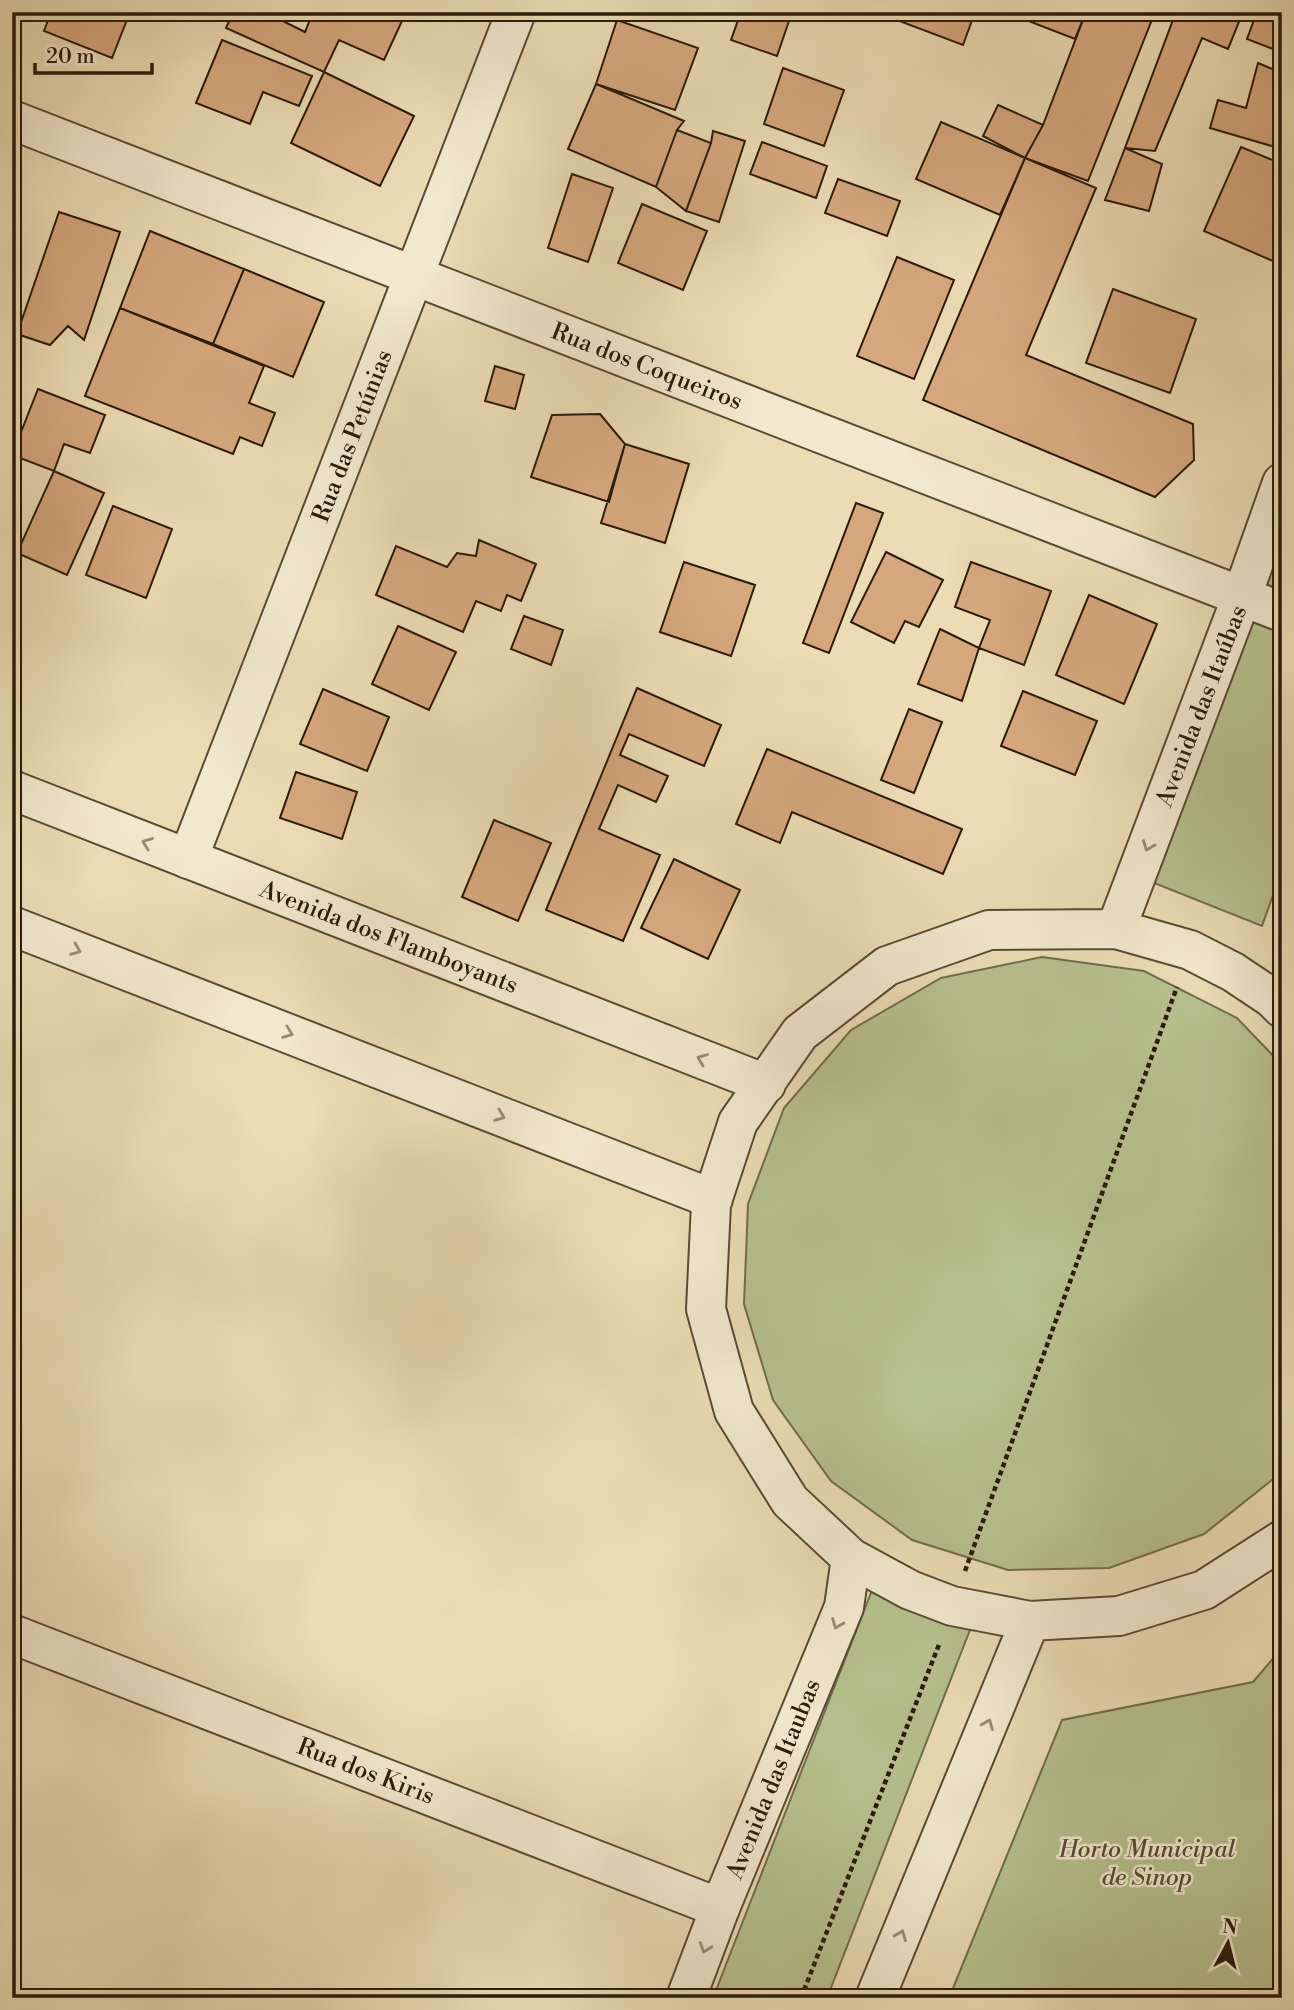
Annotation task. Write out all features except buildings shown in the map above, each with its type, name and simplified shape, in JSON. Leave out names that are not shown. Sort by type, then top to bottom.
[{"type":"street","name":"Rua das Petúnias","points":[[188,859],[516,12]]},
{"type":"street","name":"Rua dos Coqueiros","points":[[12,120],[1282,612]]},
{"type":"street","name":"Avenida das Itaúbas","points":[[1116,929],[1282,483]]},
{"type":"street","name":"Avenida dos Flamboyants","points":[[12,790],[766,1083]]},
{"type":"street","points":[[12,926],[713,1199]]},
{"type":"street","points":[[1278,993],[1190,950],[1116,929],[989,930],[887,967],[800,1033],[738,1122],[713,1199],[706,1309],[734,1411],[790,1501],[851,1558],[910,1590],[952,1606],[1030,1621],[1119,1616],[1204,1590],[1282,1540]]},
{"type":"street","name":"Avenida das Itaubas","points":[[686,1998],[720,1908],[844,1606],[851,1558]]},
{"type":"street","points":[[875,1998],[1030,1621]]},
{"type":"street","name":"Rua dos Kiris","points":[[12,1634],[720,1908]]},
{"type":"path","points":[[802,1998],[932,1666],[1190,950]]},
{"type":"green space","points":[[1282,541],[1282,870],[1262,926],[1149,881]]},
{"type":"green space","points":[[1042,957],[1144,971],[1237,1018],[1282,1065],[1282,1472],[1204,1534],[1109,1568],[1008,1570],[912,1540],[831,1481],[773,1400],[744,1304],[748,1204],[784,1108],[851,1030],[941,978]]},
{"type":"green space","points":[[874,1585],[973,1622],[827,1998],[713,1998]]},
{"type":"green space","name":"Horto Municipal de Sinop","points":[[1282,1648],[1282,1998],[949,1998],[1062,1720],[1253,1682]]}]
